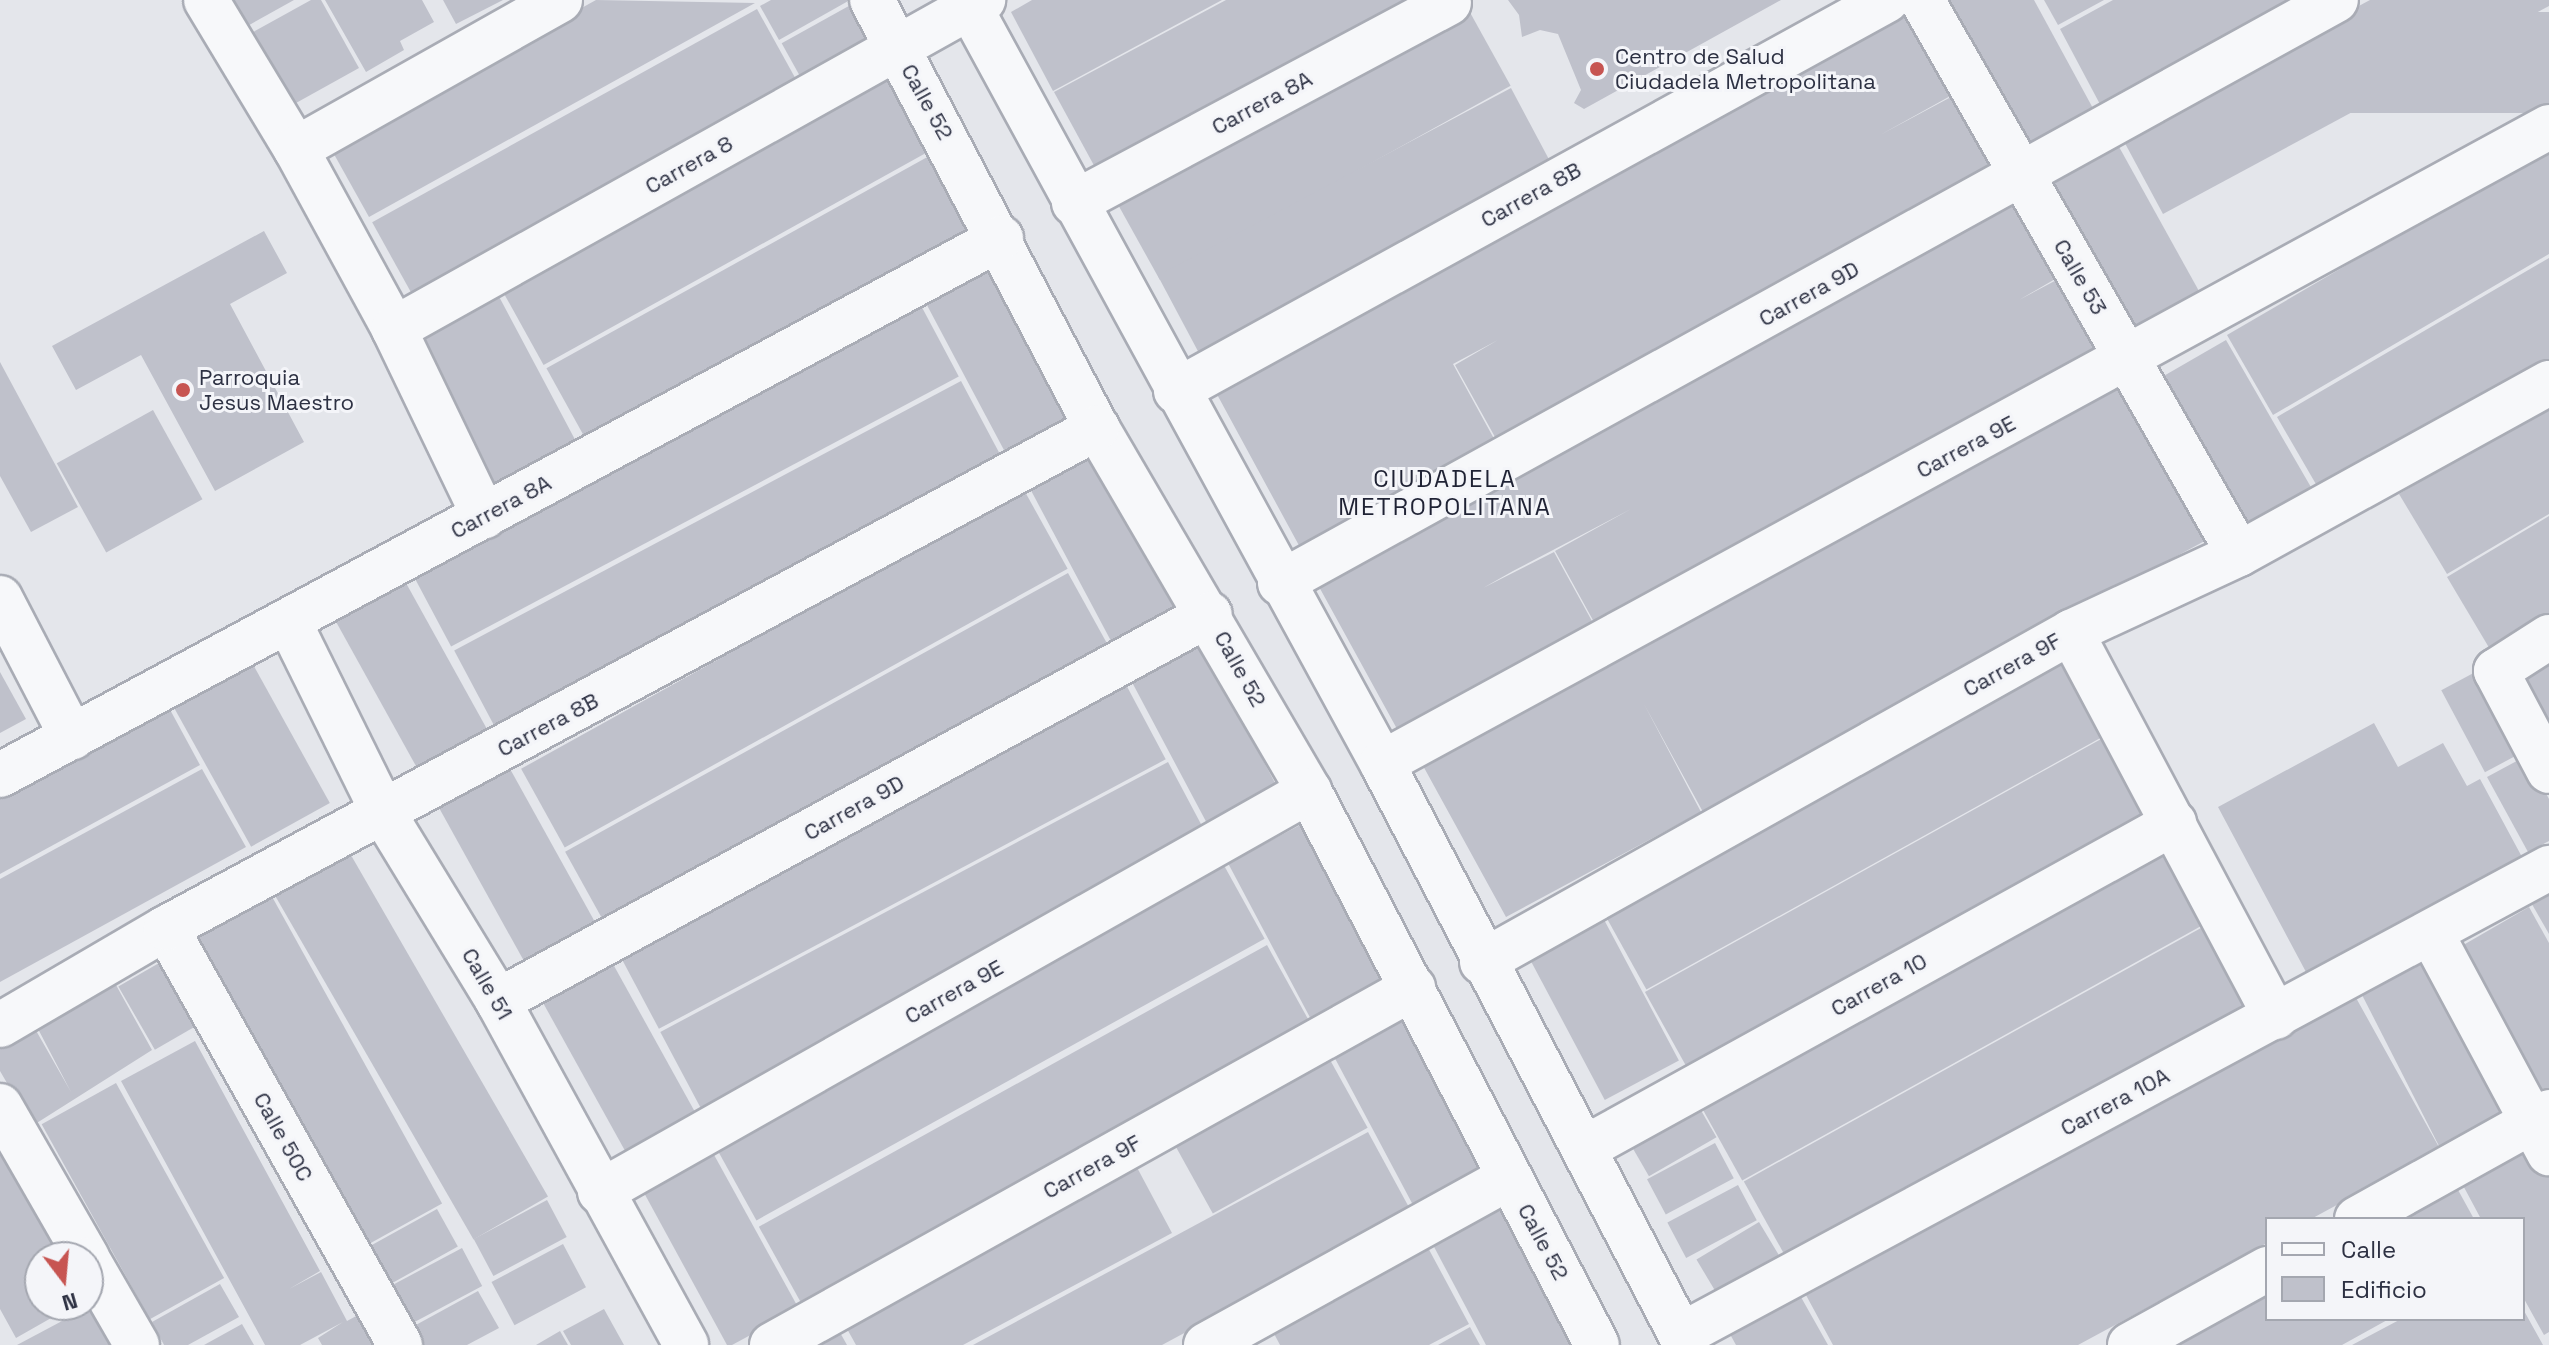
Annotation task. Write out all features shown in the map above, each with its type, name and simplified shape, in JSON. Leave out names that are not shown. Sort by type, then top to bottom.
[{"type":"street","points":[[206,0],[296,149],[394,329],[484,516]]},
{"type":"street","points":[[296,149],[560,0]]},
{"type":"street","name":"Calle 52","points":[[872,0],[1001,238],[1097,428],[1210,614],[1309,791],[1597,1345]]},
{"type":"street","name":"Carrera 8B","points":[[1176,391],[1887,0]]},
{"type":"street","name":"Calle 53","points":[[1922,0],[2239,554]]},
{"type":"street","name":"Carrera 9D","points":[[1280,583],[2023,177],[2336,0]]},
{"type":"street","points":[[973,2],[1074,203],[1280,583],[1382,763],[1482,962],[1585,1148],[1683,1340]]},
{"type":"street","name":"Carrera 8","points":[[394,329],[897,48],[973,2]]},
{"type":"street","name":"Carrera 8A","points":[[1074,203],[1449,3]]},
{"type":"street","name":"Carrera 9E","points":[[1382,763],[2127,360],[2549,127]]},
{"type":"street","name":"Carrera 8A","points":[[0,775],[1001,238]]},
{"type":"street","name":"Carrera 9F","points":[[1482,962],[2071,632],[2239,554],[2549,383]]},
{"type":"street","name":"Carrera 8B","points":[[0,1025],[166,928],[384,814],[1097,428]]},
{"type":"street","points":[[0,598],[72,737]]},
{"type":"street","name":"Carrera 9D","points":[[498,1001],[1210,614]]},
{"type":"street","name":"Calle 51","points":[[289,622],[384,814],[498,1001],[686,1345]]},
{"type":"street","points":[[2071,632],[2276,1017]]},
{"type":"street","points":[[2549,637],[2496,671],[2549,771]]},
{"type":"street","name":"Carrera 9E","points":[[600,1192],[1309,791]]},
{"type":"street","name":"Carrera 10","points":[[1585,1148],[2174,823]]},
{"type":"street","name":"Carrera 10A","points":[[1683,1340],[2549,868]]},
{"type":"street","name":"Calle 50C","points":[[166,928],[400,1345]]},
{"type":"street","points":[[2361,1217],[2543,1129],[2431,933]]},
{"type":"street","name":"Carrera 9F","points":[[772,1345],[1413,988]]},
{"type":"street","points":[[0,1106],[77,1241]]},
{"type":"street","points":[[1206,1345],[1508,1178]]},
{"type":"street","points":[[2130,1345],[2265,1270]]},
{"type":"street","points":[[104,1288],[137,1345]]},
{"type":"building","points":[[226,0],[294,0],[242,29]]},
{"type":"building","points":[[311,0],[321,0],[359,68],[287,108],[246,36]]},
{"type":"building","points":[[325,0],[422,0],[434,22],[400,41],[404,50],[366,72]]},
{"type":"building","points":[[443,0],[503,0],[456,24]]},
{"type":"building","points":[[596,0],[755,3],[369,217],[330,147]]},
{"type":"building","points":[[771,0],[850,0],[779,40],[760,6]]},
{"type":"building","points":[[1032,0],[1222,0],[1053,91],[1011,12]]},
{"type":"building","points":[[1226,0],[1416,0],[1097,171],[1054,92]]},
{"type":"building","name":"Centro de Salud Ciudadela Metropolitana","points":[[1508,0],[1781,0],[1584,109],[1574,103],[1581,90],[1558,34],[1540,30],[1522,37],[1519,15]]},
{"type":"building","points":[[1941,0],[2034,0],[2095,112],[2025,151]]},
{"type":"building","points":[[2044,0],[2104,0],[2058,25]]},
{"type":"building","points":[[2113,0],[2303,0],[2102,108],[2060,29]]},
{"type":"building","points":[[2370,0],[2549,0],[2549,6],[2163,214],[2120,134]]},
{"type":"building","points":[[856,2],[875,36],[801,77],[782,43]]},
{"type":"building","points":[[1467,7],[1511,86],[1160,280],[1116,201]]},
{"type":"building","points":[[1918,7],[1963,89],[1880,135],[1964,90],[2009,171],[1500,446],[1455,365],[1498,340],[1453,364],[1498,446],[1302,551],[1213,387]]},
{"type":"building","points":[[757,9],[796,79],[411,292],[372,222]]},
{"type":"building","points":[[2112,12],[2549,12],[2549,113],[2112,113]]},
{"type":"building","points":[[894,69],[937,147],[544,365],[500,287]]},
{"type":"building","points":[[1511,88],[1553,167],[1200,354],[1158,276]]},
{"type":"building","points":[[2113,136],[2203,298],[2130,338],[2040,176]]},
{"type":"building","points":[[2549,147],[2549,254],[2273,415],[2227,335]]},
{"type":"building","points":[[940,150],[983,227],[589,445],[546,368]]},
{"type":"building","points":[[2018,194],[2062,275],[2019,300],[2064,276],[2108,357],[1600,633],[1555,551],[1631,509],[1513,571],[1483,588],[1554,552],[1598,632],[1402,738],[1312,574]]},
{"type":"building","points":[[264,231],[287,273],[230,304],[304,442],[215,491],[141,355],[76,390],[52,346]]},
{"type":"building","points":[[2549,258],[2549,366],[2324,498],[2277,417]]},
{"type":"building","points":[[993,259],[1078,420],[1008,457],[922,297]]},
{"type":"building","points":[[495,289],[579,446],[497,489],[414,332]]},
{"type":"building","points":[[917,298],[959,377],[451,647],[409,568]]},
{"type":"building","points":[[2226,340],[2319,501],[2249,542],[2156,380]]},
{"type":"building","points":[[0,362],[78,507],[31,532],[0,476]]},
{"type":"building","points":[[2121,373],[2212,537],[1703,812],[1644,704],[1701,812],[1506,917],[1416,753]]},
{"type":"building","points":[[961,381],[1003,460],[496,729],[454,650]]},
{"type":"building","points":[[2549,406],[2549,514],[2447,574],[2399,494]]},
{"type":"building","points":[[153,410],[202,499],[106,553],[57,463]]},
{"type":"building","points":[[1100,452],[1185,613],[1116,650],[1030,489]]},
{"type":"building","points":[[1024,490],[1068,569],[565,847],[521,769]]},
{"type":"building","points":[[2549,516],[2549,624],[2494,656],[2447,577]]},
{"type":"building","points":[[1068,573],[1112,652],[609,930],[565,852]]},
{"type":"building","points":[[401,574],[491,736],[421,775],[331,613]]},
{"type":"building","points":[[1199,640],[1285,802],[1215,839],[1129,677]]},
{"type":"building","points":[[2067,649],[2113,731],[1646,990],[1601,907]]},
{"type":"building","points":[[245,650],[330,803],[251,847],[166,694]]},
{"type":"building","points":[[2549,650],[2549,755],[2504,675]]},
{"type":"building","points":[[2481,669],[2525,751],[2485,772],[2441,690]]},
{"type":"building","points":[[0,672],[26,719],[0,733]]},
{"type":"building","points":[[1123,679],[1166,759],[659,1029],[616,948]]},
{"type":"building","points":[[161,693],[200,765],[0,874],[0,781]]},
{"type":"building","points":[[2374,723],[2398,767],[2443,743],[2467,786],[2480,779],[2522,857],[2306,972],[2218,807]]},
{"type":"building","points":[[2112,733],[2157,813],[1690,1072],[1645,992]]},
{"type":"building","points":[[2526,756],[2549,799],[2549,841],[2528,852],[2487,777]]},
{"type":"building","points":[[1168,762],[1210,841],[703,1111],[660,1032]]},
{"type":"building","points":[[509,767],[599,929],[528,968],[438,806]]},
{"type":"building","points":[[202,769],[246,847],[0,982],[0,879]]},
{"type":"building","points":[[1304,823],[1388,980],[1312,1021],[1228,863]]},
{"type":"building","points":[[2169,849],[2209,922],[1742,1180],[1702,1108]]},
{"type":"building","points":[[348,850],[548,1196],[474,1239],[274,893]]},
{"type":"building","points":[[1221,860],[1265,939],[756,1220],[713,1142]]},
{"type":"building","points":[[2549,887],[2549,934],[2529,899]]},
{"type":"building","points":[[270,893],[442,1203],[362,1248],[190,938]]},
{"type":"building","points":[[2529,907],[2549,943],[2549,1103],[2542,1107],[2453,951]]},
{"type":"building","points":[[1601,914],[1679,1061],[1605,1100],[1527,953]]},
{"type":"building","points":[[2210,923],[2256,1005],[1789,1264],[1744,1181]]},
{"type":"building","points":[[1267,945],[1310,1023],[802,1305],[759,1227]]},
{"type":"building","points":[[2422,954],[2505,1117],[2441,1150],[2358,987]]},
{"type":"building","points":[[608,955],[698,1118],[628,1156],[538,994]]},
{"type":"building","points":[[166,959],[202,1022],[155,1050],[118,986]]},
{"type":"building","points":[[116,985],[152,1050],[32,1126],[0,1071],[0,1048],[34,1027],[71,1092],[37,1027]]},
{"type":"building","points":[[2350,987],[2440,1149],[2315,1217],[2265,1217],[2265,1244],[2078,1345],[1833,1345],[1800,1284]]},
{"type":"building","points":[[1401,1010],[1487,1172],[1415,1210],[1329,1048]]},
{"type":"building","points":[[195,1041],[320,1271],[289,1289],[321,1272],[347,1321],[358,1315],[376,1345],[322,1345],[318,1338],[343,1322],[300,1345],[265,1345],[121,1081]]},
{"type":"building","points":[[1324,1049],[1368,1128],[1213,1214],[1169,1135]]},
{"type":"building","points":[[116,1083],[224,1278],[150,1319],[42,1124]]},
{"type":"building","points":[[1695,1100],[1716,1137],[1649,1176],[1627,1139]]},
{"type":"building","points":[[1368,1132],[1411,1211],[1162,1345],[973,1345]]},
{"type":"building","points":[[2534,1135],[2549,1162],[2549,1332],[2544,1335],[2525,1301],[2525,1217],[2480,1217],[2458,1176]]},
{"type":"building","points":[[1715,1143],[1734,1178],[1666,1214],[1647,1179]]},
{"type":"building","points":[[0,1147],[56,1241],[24,1241],[24,1321],[46,1321],[16,1338],[0,1309]]},
{"type":"building","points":[[713,1153],[799,1309],[732,1345],[727,1345],[643,1191]]},
{"type":"building","points":[[1133,1160],[1172,1233],[963,1345],[856,1345],[841,1318]]},
{"type":"building","points":[[2452,1179],[2473,1217],[2384,1217]]},
{"type":"building","points":[[1738,1185],[1757,1220],[1686,1258],[1667,1223]]},
{"type":"building","points":[[547,1200],[567,1237],[493,1276],[474,1239]]},
{"type":"building","points":[[1503,1206],[1577,1345],[1486,1345],[1432,1243]]},
{"type":"building","points":[[437,1209],[458,1247],[391,1283],[371,1246]]},
{"type":"building","points":[[1759,1222],[1782,1261],[1720,1298],[1696,1260]]},
{"type":"building","points":[[563,1244],[586,1287],[514,1325],[491,1282]]},
{"type":"building","points":[[1426,1244],[1469,1324],[1429,1345],[1280,1345],[1271,1328]]},
{"type":"building","points":[[462,1248],[482,1286],[408,1325],[388,1287]]},
{"type":"building","points":[[2265,1281],[2265,1321],[2385,1321],[2342,1345],[2147,1345]]},
{"type":"building","points":[[220,1284],[239,1317],[188,1345],[164,1345],[152,1322]]},
{"type":"building","points":[[1797,1290],[1828,1345],[1736,1345],[1726,1327]]},
{"type":"building","points":[[478,1291],[499,1328],[467,1345],[424,1345],[414,1326]]},
{"type":"building","points":[[604,1309],[624,1345],[571,1345],[563,1331]]},
{"type":"building","points":[[2525,1313],[2543,1345],[2352,1345],[2397,1321],[2525,1321]]},
{"type":"building","points":[[62,1321],[103,1321],[115,1345],[17,1345]]},
{"type":"building","points":[[834,1322],[847,1345],[791,1345]]},
{"type":"building","points":[[242,1324],[254,1345],[204,1345]]},
{"type":"building","points":[[1470,1327],[1480,1345],[1438,1345]]},
{"type":"building","points":[[560,1331],[568,1345],[536,1345]]},
{"type":"place","name":"Centro de Salud Ciudadela Metropolitana","points":[[1597,69]]},
{"type":"place","name":"Parroquia Jesus Maestro","points":[[183,390]]},
{"type":"district","name":"CIUDADELA METROPOLITANA","points":[[1445,493]]}]
